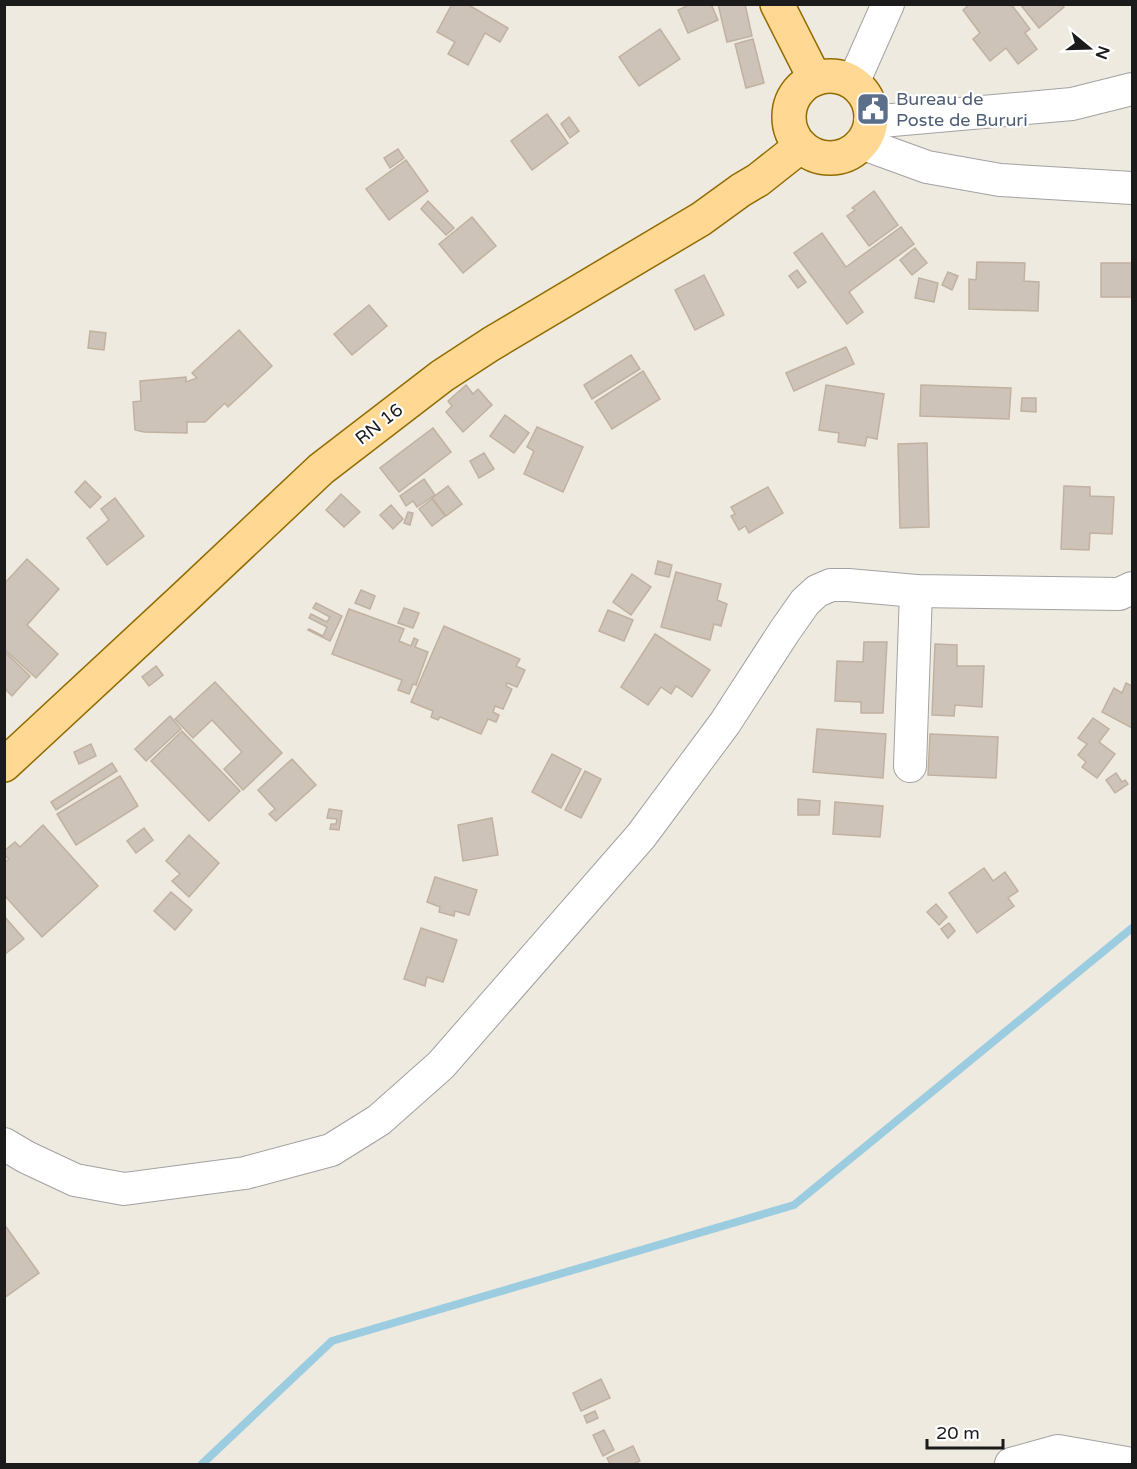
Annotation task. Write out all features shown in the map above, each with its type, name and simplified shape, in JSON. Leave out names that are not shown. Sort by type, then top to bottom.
[{"type":"main road","points":[[777,4],[815,79]]},
{"type":"main road","points":[[828,76],[841,77],[853,82],[867,100],[870,111],[866,133],[851,152],[838,157],[825,157],[801,146],[789,122],[790,109],[795,96],[803,86],[815,79],[828,76]]},
{"type":"main road","name":"RN 16","points":[[4,765],[321,469],[442,376],[491,344],[700,219],[767,173],[801,146]]},
{"type":"street","points":[[853,82],[888,4]]},
{"type":"street","points":[[866,133],[1072,104],[1132,89]]},
{"type":"street","points":[[866,133],[927,167],[1000,180],[1132,188]]},
{"type":"street","points":[[4,1144],[75,1180],[124,1189],[246,1173],[332,1150],[379,1120],[441,1065],[633,845],[725,723],[784,632],[805,603],[817,591],[831,585],[848,585],[916,591],[1119,594],[1132,588]]},
{"type":"street","points":[[910,766],[916,591]]},
{"type":"street","points":[[1011,1464],[1058,1451],[1132,1464]]},
{"type":"building","points":[[452,4],[467,4],[508,28],[500,42],[485,33],[468,65],[448,54],[455,42],[437,32]]},
{"type":"building","points":[[691,4],[711,4],[718,20],[688,33],[678,10]]},
{"type":"building","points":[[718,4],[745,4],[752,36],[727,42]]},
{"type":"building","points":[[970,4],[1011,4],[1030,29],[1025,33],[1037,49],[1018,64],[1006,48],[990,61],[973,39],[980,33],[963,10]]},
{"type":"building","points":[[1020,4],[1062,4],[1064,7],[1039,28]]},
{"type":"building","points":[[660,29],[680,59],[639,86],[619,57]]},
{"type":"building","points":[[753,39],[764,83],[746,88],[735,44]]},
{"type":"building","points":[[547,114],[568,143],[532,170],[511,141]]},
{"type":"building","points":[[569,117],[579,131],[570,138],[561,124]]},
{"type":"building","points":[[398,149],[404,158],[390,168],[384,158]]},
{"type":"building","points":[[406,160],[428,191],[389,220],[366,189]]},
{"type":"building","points":[[874,191],[898,225],[869,246],[847,216],[855,210],[852,208]]},
{"type":"building","points":[[428,201],[454,228],[446,235],[421,209]]},
{"type":"building","points":[[472,217],[496,246],[463,273],[439,244]]},
{"type":"building","points":[[901,227],[914,244],[849,292],[863,312],[847,324],[794,253],[822,233],[846,267]]},
{"type":"building","points":[[915,248],[927,263],[912,275],[900,260]]},
{"type":"building","points":[[977,262],[1025,263],[1024,281],[1039,282],[1038,311],[969,309],[969,279],[976,280]]},
{"type":"building","points":[[1101,263],[1132,263],[1132,297],[1101,297]]},
{"type":"building","points":[[797,270],[806,282],[798,288],[789,276]]},
{"type":"building","points":[[948,272],[958,276],[952,290],[942,285]]},
{"type":"building","points":[[704,275],[724,315],[695,330],[675,290]]},
{"type":"building","points":[[919,278],[938,283],[934,302],[915,298]]},
{"type":"building","points":[[369,305],[387,326],[352,355],[334,334]]},
{"type":"building","points":[[239,330],[272,366],[228,407],[225,403],[205,422],[187,422],[187,433],[135,430],[133,402],[141,401],[140,381],[186,377],[186,382],[197,378],[192,373]]},
{"type":"building","points":[[90,331],[106,333],[104,350],[88,348]]},
{"type":"building","points":[[846,347],[854,364],[794,391],[786,373]]},
{"type":"building","points":[[631,355],[640,369],[592,399],[584,385]]},
{"type":"building","points":[[643,371],[660,399],[612,429],[595,402]]},
{"type":"building","points":[[466,385],[473,394],[478,389],[492,405],[463,432],[446,412],[452,406],[448,401]]},
{"type":"building","points":[[826,385],[884,394],[877,439],[867,437],[865,446],[838,442],[839,433],[819,430]]},
{"type":"building","points":[[921,385],[1011,388],[1009,419],[920,416]]},
{"type":"building","points":[[1022,398],[1036,398],[1036,412],[1021,411]]},
{"type":"building","points":[[505,415],[529,433],[514,453],[490,436]]},
{"type":"building","points":[[537,427],[583,447],[563,492],[524,474],[534,451],[527,447]]},
{"type":"building","points":[[433,428],[451,452],[399,492],[380,468]]},
{"type":"building","points":[[927,443],[929,527],[900,528],[898,444]]},
{"type":"building","points":[[484,453],[494,469],[479,478],[470,461]]},
{"type":"building","points":[[424,479],[435,495],[417,507],[413,501],[406,506],[400,496]]},
{"type":"building","points":[[85,481],[101,497],[90,508],[75,492]]},
{"type":"building","points":[[448,486],[462,504],[446,516],[432,498]]},
{"type":"building","points":[[1064,486],[1090,487],[1090,496],[1114,497],[1112,534],[1090,533],[1089,550],[1061,549]]},
{"type":"building","points":[[768,487],[783,513],[749,533],[745,526],[739,530],[731,516],[735,514],[731,507]]},
{"type":"building","points":[[341,494],[360,512],[344,527],[326,510]]},
{"type":"building","points":[[115,498],[144,536],[107,565],[87,538],[109,520],[101,509]]},
{"type":"building","points":[[432,499],[445,516],[432,526],[419,509]]},
{"type":"building","points":[[391,505],[403,519],[393,529],[380,515]]},
{"type":"building","points":[[408,512],[413,513],[410,525],[404,523]]},
{"type":"building","points":[[27,559],[59,589],[27,625],[58,654],[36,678],[4,649],[4,584]]},
{"type":"building","points":[[658,561],[672,565],[669,577],[655,574]]},
{"type":"building","points":[[676,572],[721,584],[717,600],[727,604],[721,626],[714,624],[710,640],[661,627]]},
{"type":"building","points":[[632,574],[651,587],[631,615],[613,602]]},
{"type":"building","points":[[361,590],[375,596],[370,609],[355,603]]},
{"type":"building","points":[[316,603],[342,616],[330,641],[308,630],[323,636],[327,627],[309,618],[311,614],[327,622],[330,617],[313,608]]},
{"type":"building","points":[[404,608],[419,613],[413,628],[398,623]]},
{"type":"building","points":[[349,609],[404,629],[399,641],[411,646],[414,638],[418,640],[415,647],[428,652],[416,685],[413,684],[409,694],[398,690],[402,680],[332,654]]},
{"type":"building","points":[[608,610],[633,620],[624,641],[599,631]]},
{"type":"building","points":[[444,626],[520,659],[516,666],[525,670],[517,687],[507,683],[506,686],[512,689],[503,709],[495,706],[493,712],[499,715],[496,722],[488,719],[481,734],[440,717],[438,720],[431,717],[433,711],[411,702]]},
{"type":"building","points":[[655,634],[710,670],[692,697],[676,686],[671,694],[661,687],[648,705],[621,687]]},
{"type":"building","points":[[864,642],[887,642],[883,713],[861,713],[861,702],[835,701],[837,661],[863,662]]},
{"type":"building","points":[[935,644],[957,645],[957,666],[984,666],[982,707],[955,705],[954,716],[932,715]]},
{"type":"building","points":[[4,651],[30,676],[12,696],[4,688]]},
{"type":"building","points":[[156,666],[163,675],[149,686],[142,677]]},
{"type":"building","points":[[215,682],[282,753],[243,790],[224,769],[242,752],[212,720],[193,738],[175,719]]},
{"type":"building","points":[[1126,683],[1132,686],[1132,728],[1102,712],[1114,688],[1122,693]]},
{"type":"building","points":[[170,716],[181,729],[146,761],[135,749]]},
{"type":"building","points":[[1093,718],[1109,729],[1099,742],[1115,754],[1097,778],[1082,767],[1086,762],[1078,755],[1087,744],[1078,738]]},
{"type":"building","points":[[817,729],[886,734],[883,778],[813,772]]},
{"type":"building","points":[[182,731],[240,791],[209,821],[151,761]]},
{"type":"building","points":[[930,734],[998,737],[996,778],[928,775]]},
{"type":"building","points":[[91,744],[96,756],[79,764],[74,752]]},
{"type":"building","points":[[552,754],[581,769],[561,808],[532,792]]},
{"type":"building","points":[[292,759],[316,785],[276,821],[269,814],[275,809],[258,790]]},
{"type":"building","points":[[112,763],[117,771],[56,810],[51,802]]},
{"type":"building","points":[[585,771],[601,779],[581,818],[565,810]]},
{"type":"building","points":[[1116,773],[1122,782],[1125,780],[1128,784],[1115,793],[1106,780]]},
{"type":"building","points":[[120,776],[138,806],[76,845],[57,814]]},
{"type":"building","points":[[798,799],[820,801],[819,815],[798,815]]},
{"type":"building","points":[[835,802],[883,806],[880,837],[833,834]]},
{"type":"building","points":[[329,809],[342,811],[339,830],[330,829],[331,824],[336,824],[337,819],[327,818]]},
{"type":"building","points":[[492,818],[498,855],[463,861],[458,825]]},
{"type":"building","points":[[43,825],[98,886],[42,937],[4,895],[4,863],[9,859],[4,855],[4,851],[15,842],[20,847]]},
{"type":"building","points":[[144,828],[153,840],[136,853],[127,841]]},
{"type":"building","points":[[189,835],[219,863],[189,897],[172,881],[180,874],[166,861]]},
{"type":"building","points":[[984,868],[993,881],[1005,872],[1018,891],[1008,898],[1014,906],[977,933],[949,893]]},
{"type":"building","points":[[435,877],[477,890],[469,915],[455,911],[454,916],[439,912],[440,907],[427,902]]},
{"type":"building","points":[[171,892],[192,910],[175,930],[154,911]]},
{"type":"building","points":[[936,904],[947,917],[939,925],[927,912]]},
{"type":"building","points":[[4,916],[24,939],[4,955]]},
{"type":"building","points":[[949,923],[955,931],[948,938],[941,929]]},
{"type":"building","points":[[421,928],[457,940],[443,982],[427,977],[425,986],[404,979]]},
{"type":"building","points":[[4,1224],[39,1273],[4,1298]]},
{"type":"building","points":[[601,1379],[610,1398],[581,1411],[573,1393]]},
{"type":"building","points":[[595,1411],[598,1418],[587,1423],[584,1416]]},
{"type":"building","points":[[604,1430],[614,1450],[603,1456],[593,1435]]},
{"type":"building","points":[[633,1446],[640,1461],[633,1464],[610,1464],[607,1458]]},
{"type":"waterway","points":[[202,1464],[332,1341],[794,1205],[1132,928]]},
{"type":"place","name":"Bureau de Poste de Bururi","points":[[873,109]]}]
